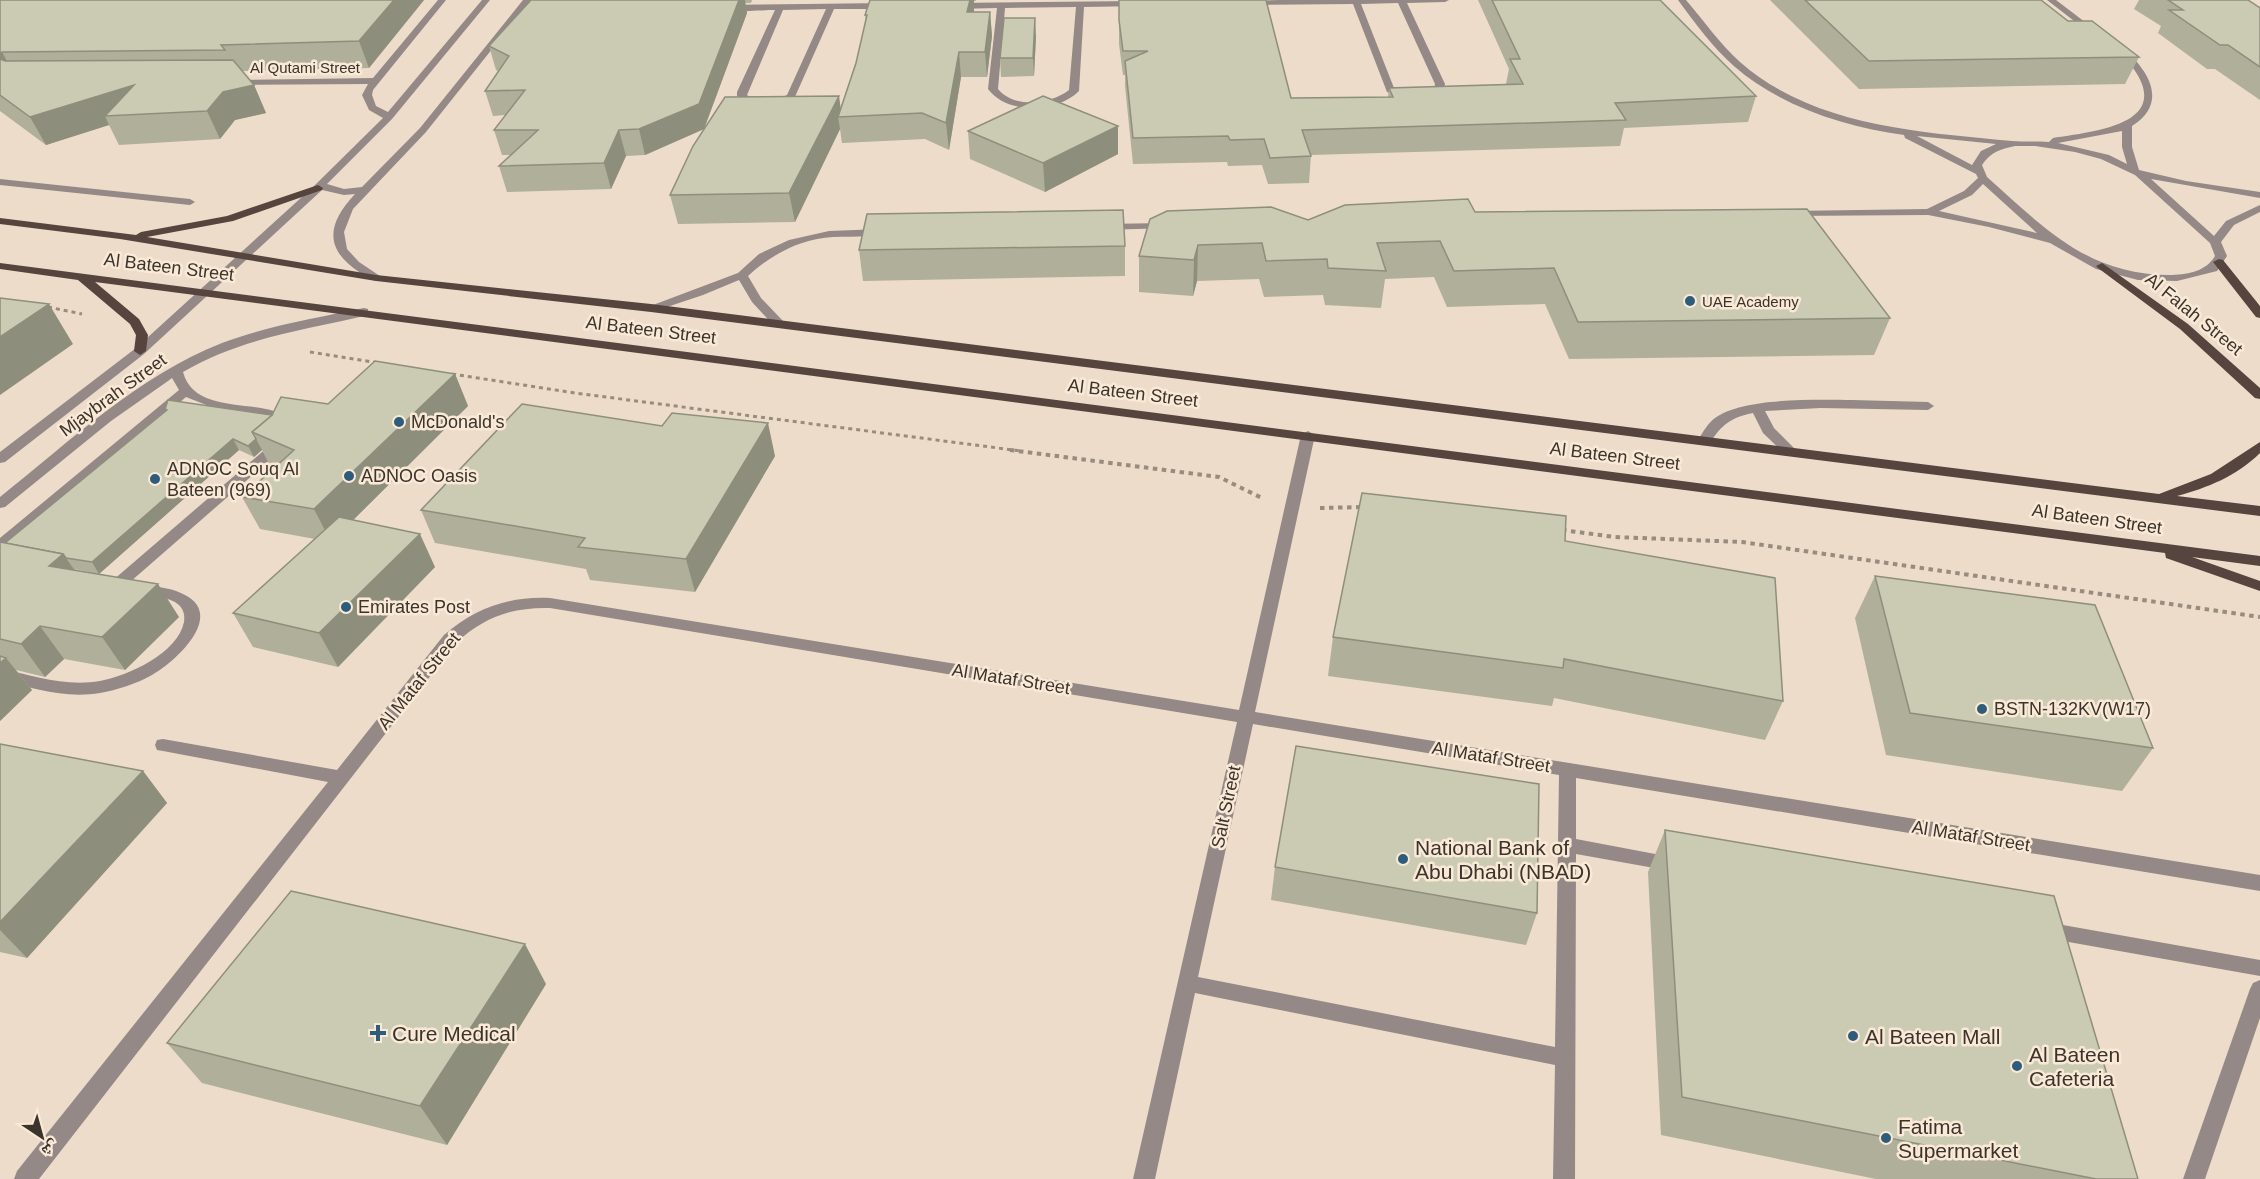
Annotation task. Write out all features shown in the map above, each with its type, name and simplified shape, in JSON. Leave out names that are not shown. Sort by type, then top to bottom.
[{"type":"main road","points":[[120,236],[165,232],[211,223],[253,212],[320,187]]},
{"type":"main road","name":"Al Bateen Street","points":[[0,221],[120,236],[376,278],[651,308],[2260,511]]},
{"type":"main road","points":[[2219,262],[2260,314]]},
{"type":"main road","name":"Al Bateen Street","points":[[0,266],[2260,561]]},
{"type":"main road","name":"Al Falah Street","points":[[2103,266],[2178,320],[2260,395]]},
{"type":"main road","points":[[81,276],[135,322],[142,335],[140,351]]},
{"type":"main road","points":[[2157,497],[2188,489],[2216,477],[2239,464],[2260,446]]},
{"type":"main road","points":[[2137,544],[2260,586]]},
{"type":"street","points":[[389,117],[372,108],[367,95],[375,81],[442,0]]},
{"type":"street","name":"Mjaybrah Street","points":[[0,459],[140,351],[320,187],[389,117],[486,0]]},
{"type":"street","points":[[376,278],[352,264],[342,252],[338,239],[341,220],[348,208],[423,130],[527,0]]},
{"type":"street","points":[[692,0],[697,5],[708,7],[899,6]]},
{"type":"street","points":[[1241,3],[1445,0]]},
{"type":"street","points":[[1682,0],[1730,58],[1756,79],[1817,108],[1894,130],[1939,150],[1981,175],[2067,250],[2103,266],[2146,276],[2167,278],[2201,274],[2213,269],[2221,256],[2215,242],[2137,172],[2127,147],[2127,126]]},
{"type":"street","points":[[2051,0],[2103,38]]},
{"type":"street","points":[[1356,2],[1390,90],[1414,96],[1432,94],[1437,92],[1440,84],[1402,2]]},
{"type":"street","points":[[1001,5],[993,89],[995,94],[1008,101],[1029,105],[1062,99],[1074,91],[1080,4]]},
{"type":"street","points":[[944,6],[1149,4]]},
{"type":"street","points":[[780,7],[742,92],[742,96],[750,102],[777,103],[791,97],[831,7]]},
{"type":"street","points":[[1981,175],[1977,165],[1979,158],[1984,153],[1999,147],[2037,143],[2127,126],[2144,108],[2148,99],[2148,88],[2139,68],[2112,44]]},
{"type":"street","name":"Al Qutami Street","points":[[221,82],[375,81]]},
{"type":"street","points":[[1894,130],[2019,144]]},
{"type":"street","points":[[2037,143],[2089,152],[2137,172],[2260,195]]},
{"type":"street","points":[[1928,212],[1968,194],[1981,175]]},
{"type":"street","points":[[0,182],[190,202]]},
{"type":"street","points":[[320,187],[344,192],[366,190]]},
{"type":"street","points":[[2215,242],[2230,223],[2260,208]]},
{"type":"street","points":[[1775,215],[1928,212],[1990,224],[2054,241]]},
{"type":"street","points":[[1094,228],[1178,226]]},
{"type":"street","points":[[651,308],[699,293],[742,275],[763,256],[793,242],[829,234],[890,231]]},
{"type":"street","points":[[742,275],[756,300],[779,324]]},
{"type":"street","name":"Mjaybrah Street","points":[[0,504],[135,397],[176,370],[225,346],[255,336],[364,312]]},
{"type":"street","points":[[0,674],[63,688],[84,690],[108,686],[131,678],[154,666],[172,653],[185,639],[192,624],[192,612],[185,602],[172,595],[112,584],[281,443],[288,430],[283,420],[274,416],[205,402],[185,392],[179,386],[176,370]]},
{"type":"street","points":[[0,546],[185,392]]},
{"type":"street","points":[[1705,440],[1711,429],[1722,419],[1738,412],[1757,408],[1799,405],[1928,406]]},
{"type":"street","points":[[1757,408],[1768,430],[1790,451]]},
{"type":"street","name":"Salt Street","points":[[1144,1179],[1308,435]]},
{"type":"street","name":"Al Mataf Street","points":[[25,1179],[462,627],[496,608],[533,602],[2260,883]]},
{"type":"street","points":[[163,746],[342,778]]},
{"type":"street","points":[[1564,1179],[1568,770]]},
{"type":"street","points":[[1568,845],[1685,866]]},
{"type":"street","points":[[2025,927],[2260,968]]},
{"type":"street","points":[[1187,983],[1565,1058]]},
{"type":"street","points":[[2194,1179],[2260,989]]},
{"type":"path","points":[[42,306],[53,308]]},
{"type":"path","points":[[307,351],[389,364]]},
{"type":"path","points":[[447,373],[575,393],[1219,477],[1264,499]]},
{"type":"path","points":[[1320,508],[1374,507]]},
{"type":"path","points":[[1558,530],[1615,537],[1742,542],[2260,616]]},
{"type":"building","points":[[0,0],[394,0],[359,41],[221,45],[225,50],[2,52],[0,54]]},
{"type":"building","points":[[531,0],[739,0],[699,104],[639,129],[619,130],[604,163],[499,166],[538,130],[494,130],[525,90],[485,91],[509,56],[489,46]]},
{"type":"building","points":[[870,0],[970,0],[967,12],[990,12],[985,52],[959,52],[946,123],[922,113],[838,117],[856,63]]},
{"type":"building","points":[[1119,0],[1266,0],[1291,98],[1393,97],[1389,88],[1523,84],[1510,59],[1520,59],[1492,0],[1660,0],[1756,96],[1615,103],[1626,120],[1302,130],[1311,156],[1270,158],[1264,139],[1230,140],[1228,136],[1133,138],[1125,61],[1148,51],[1123,51]]},
{"type":"building","points":[[1805,0],[2041,0],[2068,21],[2092,21],[2139,57],[1869,61]]},
{"type":"building","points":[[2168,0],[2248,0],[2260,8],[2260,67],[2228,45],[2220,45],[2169,10],[2183,10]]},
{"type":"building","points":[[1004,18],[1035,18],[1033,58],[1000,58]]},
{"type":"building","points":[[0,59],[5,61],[233,60],[254,85],[223,92],[207,111],[105,116],[134,85],[30,117],[0,95]]},
{"type":"building","points":[[839,96],[789,193],[670,195],[693,146],[725,97]]},
{"type":"building","points":[[1043,96],[1118,126],[1043,163],[968,131]]},
{"type":"building","points":[[1468,199],[1475,212],[1807,209],[1890,318],[1578,322],[1554,268],[1454,271],[1440,241],[1377,243],[1386,271],[1328,268],[1327,259],[1266,261],[1262,243],[1198,245],[1194,260],[1139,256],[1150,219],[1167,211],[1271,207],[1308,220],[1345,205]]},
{"type":"building","points":[[1123,210],[1125,246],[859,250],[867,214]]},
{"type":"building","points":[[0,298],[49,304],[0,337]]},
{"type":"building","points":[[375,361],[455,374],[314,509],[242,497],[294,450],[252,432],[272,415],[281,397],[328,404]]},
{"type":"building","name":"ADNOC Souq Al Bateen (969)","points":[[168,400],[272,415],[252,432],[256,439],[248,446],[233,439],[92,562],[5,543],[167,410],[165,409]]},
{"type":"building","points":[[522,404],[662,426],[672,413],[768,423],[686,559],[578,547],[585,538],[421,510]]},
{"type":"building","points":[[1362,493],[1566,516],[1565,541],[1775,578],[1783,701],[1564,659],[1563,668],[1333,637]]},
{"type":"building","points":[[339,517],[420,534],[319,633],[233,613]]},
{"type":"building","points":[[0,542],[63,554],[49,566],[158,584],[102,637],[40,626],[21,644],[0,639]]},
{"type":"building","points":[[1875,576],[2095,605],[2153,748],[1910,713]]},
{"type":"building","points":[[0,744],[143,771],[0,922]]},
{"type":"building","name":"National Bank of Abu Dhabi (NBAD)","points":[[1296,746],[1539,784],[1537,913],[1275,867]]},
{"type":"building","name":"Al Bateen Mall","points":[[1665,830],[2054,896],[2138,1179],[2096,1179],[1682,1097]]},
{"type":"building","name":"Cure Medical","points":[[291,891],[525,944],[420,1106],[167,1043]]},
{"type":"place","name":"UAE Academy","points":[[1690,301]]},
{"type":"place","name":"McDonald's","points":[[399,422]]},
{"type":"place","name":"ADNOC Oasis","points":[[349,476]]},
{"type":"place","name":"ADNOC Souq Al Bateen (969)","points":[[155,479]]},
{"type":"place","name":"Emirates Post","points":[[346,607]]},
{"type":"place","name":"BSTN-132KV(W17)","points":[[1982,709]]},
{"type":"place","name":"National Bank of Abu Dhabi (NBAD)","points":[[1403,859]]},
{"type":"place","name":"Cure Medical","points":[[378,1033]]},
{"type":"place","name":"Al Bateen Mall","points":[[1853,1036]]},
{"type":"place","name":"Al Bateen Cafeteria","points":[[2017,1066]]},
{"type":"place","name":"Fatima Supermarket","points":[[1886,1138]]}]
